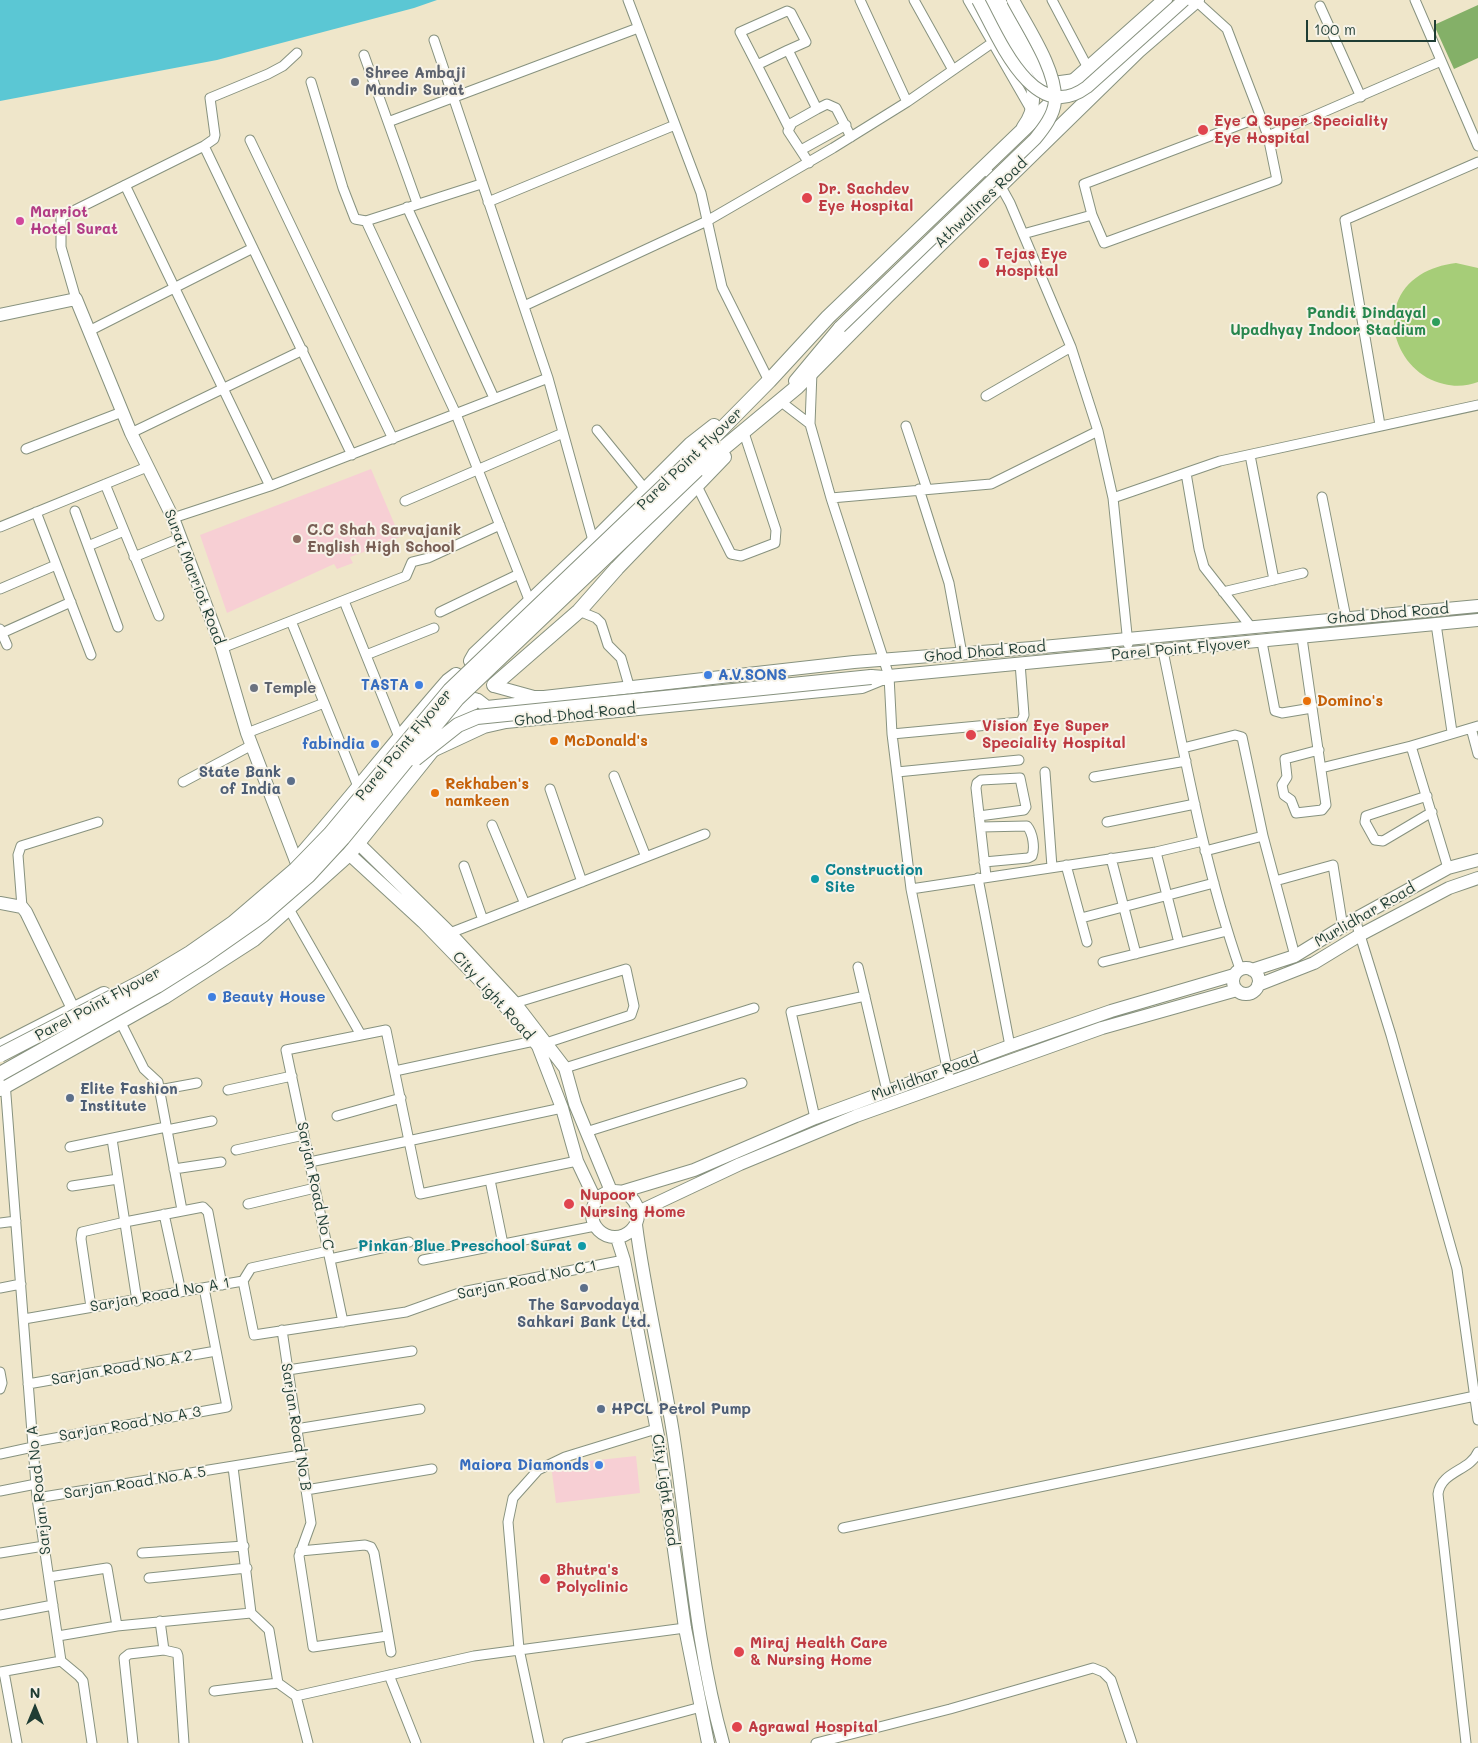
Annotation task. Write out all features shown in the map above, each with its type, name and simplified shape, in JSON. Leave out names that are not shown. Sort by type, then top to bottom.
[{"type":"main road","points":[[978,0],[1007,52],[1028,82],[1044,93],[1058,97],[1071,96],[1087,87],[1192,0]]},
{"type":"main road","points":[[987,0],[1032,86],[1034,114]]},
{"type":"main road","points":[[999,0],[1041,77],[1053,84],[1075,80]]},
{"type":"main road","points":[[793,390],[795,381],[840,327],[1035,139],[1049,119],[1055,102],[1052,81],[1046,63],[1013,0]]},
{"type":"main road","name":"Athwalines Road","points":[[769,382],[828,317],[1014,138],[1034,114],[1165,0]]},
{"type":"main road","name":"Athwalines Road","points":[[774,405],[793,390],[1000,184],[1192,0]]},
{"type":"main road","points":[[1148,15],[1162,30]]},
{"type":"main road","points":[[0,314],[76,299]]},
{"type":"main road","name":"Surat Marriot Road","points":[[76,299],[131,433],[173,518],[222,648],[250,739],[296,861]]},
{"type":"main road","name":"Parel Point Flyover","points":[[2,1080],[157,986],[263,915],[308,876],[457,699],[693,466],[743,408],[769,382]]},
{"type":"main road","points":[[2,1080],[89,1039],[164,997],[254,939],[289,909],[349,854],[428,755],[477,700],[487,696],[494,686],[579,611],[617,568],[774,405]]},
{"type":"main road","name":"Parel Point Flyover","points":[[0,1055],[145,980],[190,953],[240,917],[296,868],[330,834],[450,690],[693,466],[774,405]]},
{"type":"main road","points":[[0,1047],[149,972],[213,930],[253,900],[296,861],[328,825],[448,680],[456,675],[460,668],[471,661],[475,654],[592,543],[691,444],[733,411],[743,408]]},
{"type":"main road","name":"Ghod Dhod Road","points":[[494,686],[537,697],[630,689],[884,660],[1478,606]]},
{"type":"main road","name":"Parel Point Flyover","points":[[881,677],[1478,620]]},
{"type":"main road","points":[[471,661],[484,663],[489,667],[493,672],[494,686]]},
{"type":"main road","points":[[456,675],[456,686],[459,692],[487,707],[516,704],[537,697]]},
{"type":"main road","points":[[396,773],[458,725],[476,717],[881,677]]},
{"type":"main road","name":"Ghod Dhod Road","points":[[428,755],[474,731],[506,722],[862,687],[881,677]]},
{"type":"main road","points":[[396,741],[428,755]]},
{"type":"main road","points":[[328,825],[358,843],[450,933],[514,1003],[539,1043],[565,1068],[586,1132],[616,1192],[632,1199],[638,1212],[636,1225],[640,1262],[673,1433],[700,1629],[723,1743]]},
{"type":"main road","name":"City Light Road","points":[[349,854],[423,922],[539,1043],[562,1108],[577,1160],[596,1201],[592,1213],[595,1226]]},
{"type":"main road","name":"Murlidhar Road","points":[[616,1192],[694,1170],[815,1118],[1010,1046],[1111,1011],[1295,956],[1343,928],[1354,919],[1448,868],[1478,860]]},
{"type":"main road","name":"Murlidhar Road","points":[[1258,984],[1314,963],[1360,935],[1458,884],[1478,878]]},
{"type":"main road","points":[[0,903],[22,907],[89,1039]]},
{"type":"main road","points":[[1242,971],[1258,976],[1258,984],[1249,993],[1237,990],[1233,983],[1242,971]]},
{"type":"main road","name":"Murlidhar Road","points":[[638,1212],[740,1164],[856,1116],[1102,1028],[1237,990]]},
{"type":"main road","points":[[596,1201],[616,1192]]},
{"type":"main road","points":[[595,1226],[604,1235],[617,1238],[628,1234],[636,1225]]},
{"type":"main road","name":"City Light Road","points":[[617,1238],[624,1260],[656,1429],[685,1628],[708,1743]]},
{"type":"street","points":[[628,0],[701,194],[722,287],[769,382]]},
{"type":"street","points":[[860,0],[907,102]]},
{"type":"street","points":[[914,0],[953,70]]},
{"type":"street","points":[[968,0],[1034,114]]},
{"type":"street","points":[[1052,0],[1088,68]]},
{"type":"street","points":[[1192,0],[1228,29],[1268,136],[1277,180],[1104,243],[1092,215],[1084,184],[1260,117]]},
{"type":"street","points":[[1415,0],[1478,146]]},
{"type":"street","points":[[1320,6],[1362,97]]},
{"type":"street","points":[[757,65],[806,42],[791,14],[783,11],[740,32],[789,128],[790,136],[809,163]]},
{"type":"street","points":[[388,122],[638,28]]},
{"type":"street","points":[[434,40],[548,378],[592,543],[617,568]]},
{"type":"street","points":[[524,306],[708,221],[809,163],[907,102],[992,43]]},
{"type":"street","points":[[788,50],[817,109]]},
{"type":"street","points":[[76,299],[60,246],[61,217],[204,146],[214,139],[215,135],[209,104],[210,98],[268,74],[282,66],[297,53]]},
{"type":"street","points":[[364,55],[417,203]]},
{"type":"street","points":[[1268,136],[1442,61]]},
{"type":"street","points":[[311,82],[343,188],[355,219],[366,221],[417,203],[481,184]]},
{"type":"street","points":[[789,128],[792,123],[827,104],[832,105],[852,136]]},
{"type":"street","points":[[488,202],[675,125]]},
{"type":"street","points":[[801,150],[846,126]]},
{"type":"street","points":[[250,140],[393,439]]},
{"type":"street","points":[[204,146],[352,455]]},
{"type":"street","points":[[1380,424],[1346,220],[1478,162]]},
{"type":"street","points":[[983,167],[1000,184],[1023,234],[1071,347],[1098,431],[1113,498],[1129,653]]},
{"type":"street","points":[[125,185],[270,486]]},
{"type":"street","points":[[407,207],[494,398]]},
{"type":"street","points":[[1023,234],[1092,215]]},
{"type":"street","points":[[366,221],[456,414],[530,602]]},
{"type":"street","points":[[89,331],[253,248]]},
{"type":"street","points":[[986,396],[1071,347]]},
{"type":"street","points":[[131,433],[303,350]]},
{"type":"street","points":[[812,371],[810,424],[830,498],[884,660],[881,677],[892,734],[911,889],[950,1083]]},
{"type":"street","points":[[173,518],[270,486],[548,378]]},
{"type":"street","points":[[774,405],[810,424]]},
{"type":"street","points":[[1113,498],[1220,461],[1380,424],[1478,405]]},
{"type":"street","points":[[26,449],[122,412]]},
{"type":"street","points":[[906,426],[949,583],[962,654]]},
{"type":"street","points":[[597,430],[645,489]]},
{"type":"street","points":[[830,498],[996,482],[1098,431]]},
{"type":"street","points":[[405,501],[563,433]]},
{"type":"street","points":[[696,486],[731,554],[741,556],[775,543],[776,530],[745,436]]},
{"type":"street","points":[[1250,455],[1274,580]]},
{"type":"street","points":[[0,527],[147,467]]},
{"type":"street","points":[[1186,472],[1202,560],[1208,574],[1251,627]]},
{"type":"street","points":[[105,484],[159,616]]},
{"type":"street","points":[[1322,497],[1346,618]]},
{"type":"street","points":[[36,512],[91,656]]},
{"type":"street","points":[[75,512],[118,627]]},
{"type":"street","points":[[222,648],[406,576],[412,562],[428,558],[500,525]]},
{"type":"street","points":[[88,546],[124,531]]},
{"type":"street","points":[[134,557],[180,538]]},
{"type":"street","points":[[0,589],[56,565]]},
{"type":"street","points":[[1223,592],[1303,573]]},
{"type":"street","points":[[440,612],[519,574]]},
{"type":"street","points":[[344,600],[396,741]]},
{"type":"street","points":[[7,645],[1,630],[70,602]]},
{"type":"street","points":[[579,611],[596,618],[602,624],[608,645],[620,658],[630,689]]},
{"type":"street","points":[[291,621],[359,788]]},
{"type":"street","points":[[1436,624],[1452,732]]},
{"type":"street","points":[[366,656],[434,628]]},
{"type":"street","points":[[1302,638],[1319,750],[1326,808],[1296,813],[1291,800],[1284,795],[1282,785],[1288,777],[1285,759],[1319,750]]},
{"type":"street","points":[[1262,642],[1275,710],[1282,713],[1312,708]]},
{"type":"street","points":[[1162,651],[1205,851],[1227,931],[1242,971]]},
{"type":"street","points":[[892,734],[1021,722],[1024,715],[1020,663]]},
{"type":"street","points":[[183,782],[250,739],[324,703]]},
{"type":"street","points":[[1321,768],[1412,746],[1452,732],[1474,727],[1478,754]]},
{"type":"street","points":[[1183,748],[1235,735],[1242,737],[1263,836],[1295,956]]},
{"type":"street","points":[[1412,746],[1448,868]]},
{"type":"street","points":[[897,772],[1019,760]]},
{"type":"street","points":[[1094,776],[1186,760]]},
{"type":"street","points":[[1045,772],[1052,867]]},
{"type":"street","points":[[614,776],[646,857]]},
{"type":"street","points":[[979,816],[1024,810],[1026,807],[1020,778],[981,780],[977,783],[979,816],[984,862],[982,877],[1010,1046]]},
{"type":"street","points":[[550,789],[582,882]]},
{"type":"street","points":[[1427,796],[1369,814],[1366,816],[1365,822],[1375,840],[1383,841],[1432,812]]},
{"type":"street","points":[[1107,822],[1195,804]]},
{"type":"street","points":[[22,907],[18,855],[21,846],[98,822]]},
{"type":"street","points":[[492,825],[525,904]]},
{"type":"street","points":[[981,827],[1027,826],[1030,830],[1034,852],[1028,858],[984,862]]},
{"type":"street","points":[[450,933],[705,834]]},
{"type":"street","points":[[1205,851],[1263,836]]},
{"type":"street","points":[[911,889],[1156,852],[1203,841]]},
{"type":"street","points":[[1156,852],[1179,943]]},
{"type":"street","points":[[1111,858],[1136,954]]},
{"type":"street","points":[[1066,865],[1087,942]]},
{"type":"street","points":[[1275,881],[1333,865],[1343,928]]},
{"type":"street","points":[[464,866],[483,920]]},
{"type":"street","points":[[1085,917],[1214,883]]},
{"type":"street","points":[[289,909],[361,1035],[386,1030],[420,1194],[577,1160]]},
{"type":"street","points":[[1354,919],[1391,1035],[1457,1269],[1478,1420]]},
{"type":"street","points":[[1104,962],[1227,931]]},
{"type":"street","points":[[858,967],[887,1091]]},
{"type":"street","points":[[395,1071],[539,1043],[631,1015],[634,1006],[626,969],[514,1003]]},
{"type":"street","points":[[815,1118],[791,1012],[865,996]]},
{"type":"street","points":[[565,1068],[754,1008]]},
{"type":"street","points":[[120,1022],[144,1069],[157,1079],[182,1210]]},
{"type":"street","name":"Sarjan Road No C","points":[[343,1322],[286,1050],[361,1035]]},
{"type":"street","points":[[228,1090],[292,1076]]},
{"type":"street","name":"Sarjan Road No A","points":[[2,1080],[16,1221],[37,1498],[62,1661]]},
{"type":"street","points":[[160,1090],[197,1083]]},
{"type":"street","points":[[586,1132],[742,1083]]},
{"type":"street","points":[[337,1116],[401,1098]]},
{"type":"street","points":[[310,1162],[562,1108]]},
{"type":"street","points":[[70,1147],[212,1121]]},
{"type":"street","points":[[236,1150],[304,1135]]},
{"type":"street","points":[[112,1139],[137,1300]]},
{"type":"street","points":[[174,1169],[221,1162]]},
{"type":"street","points":[[72,1186],[118,1179]]},
{"type":"street","points":[[490,1180],[502,1244]]},
{"type":"street","points":[[248,1204],[315,1188]]},
{"type":"street","points":[[91,1307],[80,1235],[86,1230],[182,1210],[203,1207],[208,1212],[222,1284]]},
{"type":"street","points":[[164,1214],[181,1292]]},
{"type":"street","points":[[0,1223],[16,1221]]},
{"type":"street","points":[[423,1260],[595,1226]]},
{"type":"street","points":[[243,1281],[251,1268],[409,1242]]},
{"type":"street","name":"Sarjan Road No C 1","points":[[254,1334],[406,1312],[462,1292],[624,1260]]},
{"type":"street","name":"Sarjan Road No A 1","points":[[24,1319],[243,1281],[254,1334]]},
{"type":"street","points":[[0,1288],[21,1284]]},
{"type":"street","points":[[204,1288],[216,1351]]},
{"type":"street","name":"Sarjan Road No B","points":[[282,1330],[311,1523],[300,1551]]},
{"type":"street","name":"Sarjan Road No A 2","points":[[28,1384],[216,1351]]},
{"type":"street","name":"Sarjan Road No A 3","points":[[0,1454],[33,1445],[227,1407],[216,1351]]},
{"type":"street","points":[[288,1370],[412,1351]]},
{"type":"street","points":[[0,1372],[2,1383],[0,1389]]},
{"type":"street","points":[[843,1528],[1476,1400]]},
{"type":"street","points":[[296,1429],[420,1409]]},
{"type":"street","points":[[539,1743],[519,1650],[508,1522],[513,1498],[538,1470],[556,1461],[656,1429]]},
{"type":"street","points":[[1466,1743],[1438,1494],[1441,1483],[1445,1478],[1470,1463],[1478,1452]]},
{"type":"street","name":"Sarjan Road No A 5","points":[[37,1498],[300,1455]]},
{"type":"street","points":[[234,1467],[251,1613],[269,1630],[278,1683]]},
{"type":"street","points":[[306,1490],[432,1469]]},
{"type":"street","points":[[0,1490],[36,1484]]},
{"type":"street","points":[[387,1636],[313,1647],[299,1561],[300,1551],[365,1544],[371,1547],[374,1553],[390,1652]]},
{"type":"street","points":[[0,1553],[44,1546]]},
{"type":"street","points":[[142,1553],[244,1546]]},
{"type":"street","points":[[49,1577],[107,1568],[117,1626]]},
{"type":"street","points":[[148,1578],[247,1568]]},
{"type":"street","points":[[0,1615],[53,1605]]},
{"type":"street","points":[[58,1636],[117,1626],[251,1613]]},
{"type":"street","points":[[160,1621],[164,1650]]},
{"type":"street","points":[[296,1696],[474,1656],[685,1628]]},
{"type":"street","points":[[133,1743],[124,1658],[129,1654],[164,1650],[174,1650],[178,1656],[184,1743]]},
{"type":"street","points":[[17,1743],[2,1672],[62,1661],[83,1681],[92,1743]]},
{"type":"street","points":[[816,1743],[950,1709],[1092,1668],[1103,1672],[1111,1680],[1132,1743]]},
{"type":"street","points":[[389,1675],[416,1743]]},
{"type":"street","points":[[214,1691],[278,1683],[296,1696],[308,1743]]},
{"type":"street","points":[[566,1743],[701,1707]]},
{"type":"shaded area","name":"C.C Shah Sarvajanik English High School","points":[[371,469],[400,537],[386,542],[388,549],[382,550],[380,546],[350,557],[353,563],[337,569],[334,564],[227,613],[200,535]]},
{"type":"shaded area","points":[[636,1456],[640,1493],[556,1503],[551,1465]]},
{"type":"green space","points":[[1478,5],[1478,58],[1454,69],[1434,25]]},
{"type":"green space","name":"Pandit Dindayal Upadhyay Indoor Stadium","points":[[1456,263],[1478,268],[1478,382],[1457,386],[1444,384],[1427,377],[1413,367],[1402,353],[1396,337],[1394,320],[1397,303],[1406,288],[1420,275],[1428,270]]},
{"type":"water","points":[[0,0],[437,0],[414,8],[217,60],[0,101]]},
{"type":"place","name":"Shree Ambaji Mandir Surat","points":[[355,82]]},
{"type":"place","name":"Eye Q Super Speciality Eye Hospital","points":[[1203,130]]},
{"type":"place","name":"Dr. Sachdev Eye Hospital","points":[[807,198]]},
{"type":"place","name":"Marriot Hotel Surat","points":[[20,221]]},
{"type":"place","name":"Tejas Eye Hospital","points":[[984,263]]},
{"type":"place","name":"Pandit Dindayal Upadhyay Indoor Stadium","points":[[1436,322]]},
{"type":"place","name":"C.C Shah Sarvajanik English High School","points":[[297,539]]},
{"type":"place","name":"A.V.SONS","points":[[708,675]]},
{"type":"place","name":"TASTA","points":[[419,685]]},
{"type":"place","name":"Temple","points":[[254,688]]},
{"type":"place","name":"Domino's","points":[[1307,701]]},
{"type":"place","name":"Vision Eye Super Speciality Hospital","points":[[971,735]]},
{"type":"place","name":"McDonald's","points":[[554,741]]},
{"type":"place","name":"fabindia","points":[[375,744]]},
{"type":"place","name":"State Bank of India","points":[[291,781]]},
{"type":"place","name":"Rekhaben's namkeen","points":[[435,793]]},
{"type":"place","name":"Construction Site","points":[[815,879]]},
{"type":"place","name":"Beauty House","points":[[212,997]]},
{"type":"place","name":"Elite Fashion Institute","points":[[70,1098]]},
{"type":"place","name":"Nupoor Nursing Home","points":[[569,1204]]},
{"type":"place","name":"Pinkan Blue Preschool Surat","points":[[582,1246]]},
{"type":"place","name":"The Sarvodaya Sahkari Bank Ltd.","points":[[584,1288]]},
{"type":"place","name":"HPCL Petrol Pump","points":[[601,1409]]},
{"type":"place","name":"Maiora Diamonds","points":[[599,1465]]},
{"type":"place","name":"Bhutra's Polyclinic","points":[[545,1579]]},
{"type":"place","name":"Miraj Health Care & Nursing Home","points":[[739,1652]]},
{"type":"place","name":"Agrawal Hospital","points":[[737,1727]]}]
